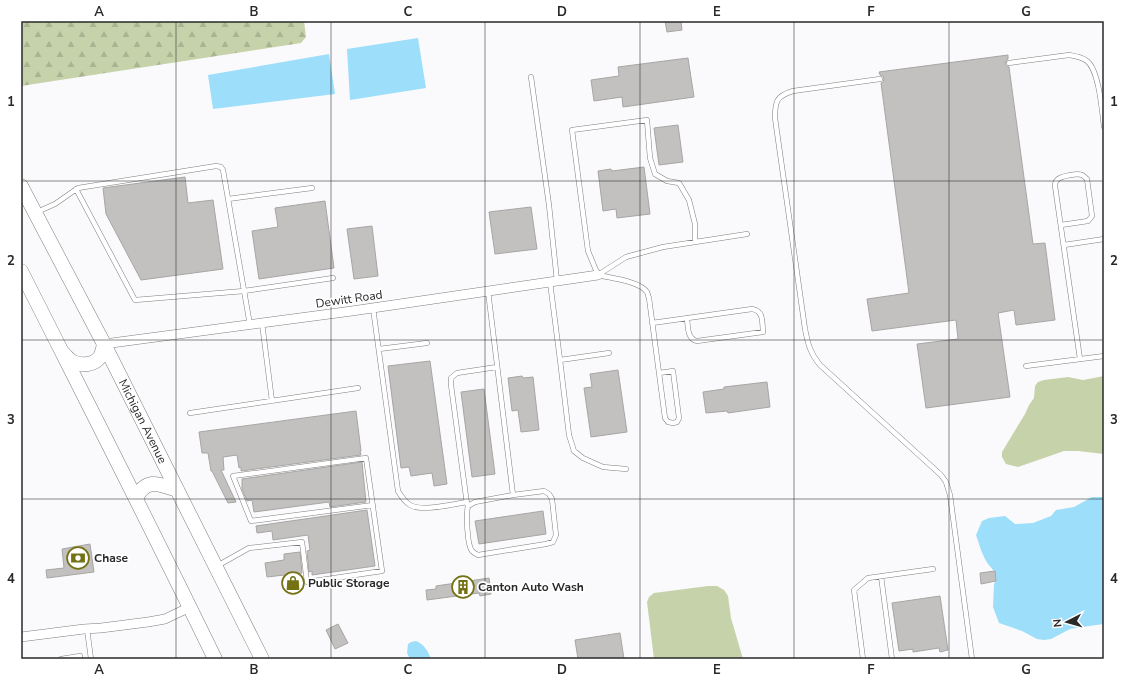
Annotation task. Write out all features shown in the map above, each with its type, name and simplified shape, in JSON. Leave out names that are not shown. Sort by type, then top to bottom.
[{"type":"main road","name":"Michigan Avenue","points":[[21,186],[104,344],[262,659]]},
{"type":"main road","points":[[21,271],[216,659]]},
{"type":"main road","points":[[62,353],[72,362],[83,365],[89,364],[96,361],[100,357],[104,344]]},
{"type":"main road","points":[[136,498],[145,486],[150,484],[157,484],[177,490]]},
{"type":"street","name":"Dewitt Road","points":[[104,344],[373,308],[598,275]]},
{"type":"street","points":[[21,637],[165,619],[190,607]]},
{"type":"lane","points":[[1009,63],[1069,55],[1078,56],[1088,61],[1094,70],[1104,127]]},
{"type":"lane","points":[[531,77],[549,205],[560,360],[569,435],[574,451],[583,458],[603,467],[626,469]]},
{"type":"lane","points":[[880,79],[793,91],[779,97],[777,103],[776,118],[805,329],[808,347],[820,365],[941,475],[946,482],[950,496],[972,659]]},
{"type":"lane","points":[[598,275],[588,251],[572,130],[647,120],[650,158],[655,174],[666,181],[678,183],[689,200],[695,224],[695,242]]},
{"type":"lane","points":[[35,213],[54,204],[78,188],[216,166],[221,167],[250,324]]},
{"type":"lane","points":[[1061,225],[1088,221],[1092,216],[1087,179],[1081,174],[1062,177],[1058,179],[1055,186],[1080,359]]},
{"type":"lane","points":[[228,199],[312,188]]},
{"type":"lane","points":[[76,189],[135,300],[244,291],[333,278]]},
{"type":"lane","points":[[598,275],[626,257],[663,247],[747,234]]},
{"type":"lane","points":[[1064,245],[1104,239]]},
{"type":"lane","points":[[598,275],[627,281],[642,287],[647,291],[665,418],[668,422],[677,422],[679,418],[673,371],[659,373]]},
{"type":"lane","points":[[488,291],[514,495]]},
{"type":"lane","points":[[373,308],[398,491],[403,499],[416,508],[425,508],[467,504],[544,491],[549,494],[552,499],[556,534],[553,542],[478,555],[472,551],[470,544],[466,514],[467,504],[451,378],[458,373],[497,367]]},
{"type":"lane","points":[[652,323],[687,318],[752,309],[758,310],[761,314],[763,332],[697,341],[690,337],[687,318]]},
{"type":"lane","points":[[262,323],[272,401]]},
{"type":"lane","points":[[379,349],[427,342]]},
{"type":"lane","points":[[560,360],[609,353]]},
{"type":"lane","points":[[1026,366],[1104,356]]},
{"type":"lane","points":[[190,413],[358,388]]},
{"type":"lane","points":[[216,567],[249,548],[302,542],[307,582],[382,571],[373,505],[366,458],[232,476],[251,521],[373,505]]},
{"type":"lane","points":[[863,659],[854,590],[868,578],[933,569]]},
{"type":"lane","points":[[881,576],[892,659]]},
{"type":"lane","points":[[87,629],[91,659]]},
{"type":"lane","points":[[61,659],[80,656],[80,659]]},
{"type":"green space","points":[[21,21],[304,21],[306,37],[301,43],[21,86]]},
{"type":"green space","points":[[1104,376],[1104,454],[1064,451],[1018,467],[1006,464],[1002,457],[1002,452],[1034,398],[1035,386],[1038,382],[1068,377],[1083,380]]},
{"type":"green space","points":[[717,586],[724,590],[728,596],[731,618],[743,659],[654,659],[647,602],[649,597],[654,593]]},
{"type":"water","points":[[418,38],[426,88],[350,100],[347,49]]},
{"type":"water","points":[[329,54],[335,94],[213,109],[208,75]]},
{"type":"water","points":[[1092,497],[1104,497],[1104,624],[1070,629],[1051,639],[1044,640],[1037,639],[1022,631],[999,623],[993,607],[994,584],[996,577],[994,571],[984,556],[976,535],[982,521],[989,518],[1005,516],[1015,524],[1033,523],[1051,516],[1056,510],[1074,507]]},
{"type":"water","points":[[416,641],[425,648],[431,659],[410,659],[407,653],[408,644]]},
{"type":"building","points":[[665,21],[681,21],[682,30],[667,32]]},
{"type":"building","points":[[1008,55],[1008,59],[1005,64],[1009,67],[1033,244],[1045,243],[1055,320],[1016,325],[1014,310],[998,313],[1010,397],[926,408],[917,344],[958,339],[956,320],[872,331],[867,299],[909,293],[881,83],[884,79],[879,72]]},
{"type":"building","points":[[688,58],[694,97],[623,107],[622,97],[594,101],[591,80],[619,76],[618,67]]},
{"type":"building","points":[[678,125],[683,162],[659,165],[654,128]]},
{"type":"building","points":[[644,167],[650,214],[617,218],[616,209],[603,211],[598,171],[611,169],[612,171]]},
{"type":"building","points":[[185,177],[188,203],[213,200],[223,269],[141,280],[106,214],[103,188]]},
{"type":"building","points":[[325,201],[334,268],[259,279],[252,231],[278,227],[275,208]]},
{"type":"building","points":[[531,207],[537,249],[495,254],[489,212]]},
{"type":"building","points":[[372,226],[378,276],[354,279],[347,229]]},
{"type":"building","points":[[430,361],[447,484],[434,486],[432,473],[411,476],[409,467],[401,468],[388,366]]},
{"type":"building","points":[[618,370],[627,432],[591,437],[584,388],[592,387],[590,374]]},
{"type":"building","points":[[522,376],[523,378],[533,377],[539,430],[521,432],[518,410],[512,411],[508,378]]},
{"type":"building","points":[[767,382],[770,407],[728,413],[727,411],[706,413],[703,392],[724,389],[724,387]]},
{"type":"building","points":[[484,389],[495,474],[472,477],[461,392]]},
{"type":"building","points":[[356,411],[361,455],[241,471],[241,467],[239,468],[237,455],[223,457],[224,470],[221,470],[236,502],[228,503],[211,471],[208,453],[202,453],[199,432]]},
{"type":"building","points":[[362,462],[366,502],[330,507],[329,502],[254,512],[252,500],[247,501],[242,489],[242,479]]},
{"type":"building","points":[[367,510],[375,566],[312,575],[312,571],[309,572],[307,551],[310,550],[308,535],[273,540],[272,531],[257,533],[256,526]]},
{"type":"building","points":[[543,511],[546,534],[479,544],[475,521]]},
{"type":"building","name":"Chase","points":[[90,544],[94,572],[47,578],[46,570],[64,568],[62,549]]},
{"type":"building","points":[[300,552],[302,573],[267,577],[265,563],[284,560],[284,554]]},
{"type":"building","points":[[995,571],[996,581],[981,584],[980,573]]},
{"type":"building","name":"Canton Auto Wash","points":[[489,578],[491,594],[480,596],[479,593],[427,600],[426,590],[436,589],[436,586]]},
{"type":"building","points":[[940,596],[948,650],[940,652],[939,648],[913,652],[913,649],[899,651],[892,603]]},
{"type":"building","points":[[338,624],[348,643],[335,649],[326,630]]},
{"type":"building","points":[[620,633],[624,659],[578,659],[575,640]]},
{"type":"place","name":"Chase","points":[[78,558]]},
{"type":"place","name":"Public Storage","points":[[293,583]]},
{"type":"place","name":"Canton Auto Wash","points":[[463,587]]}]
